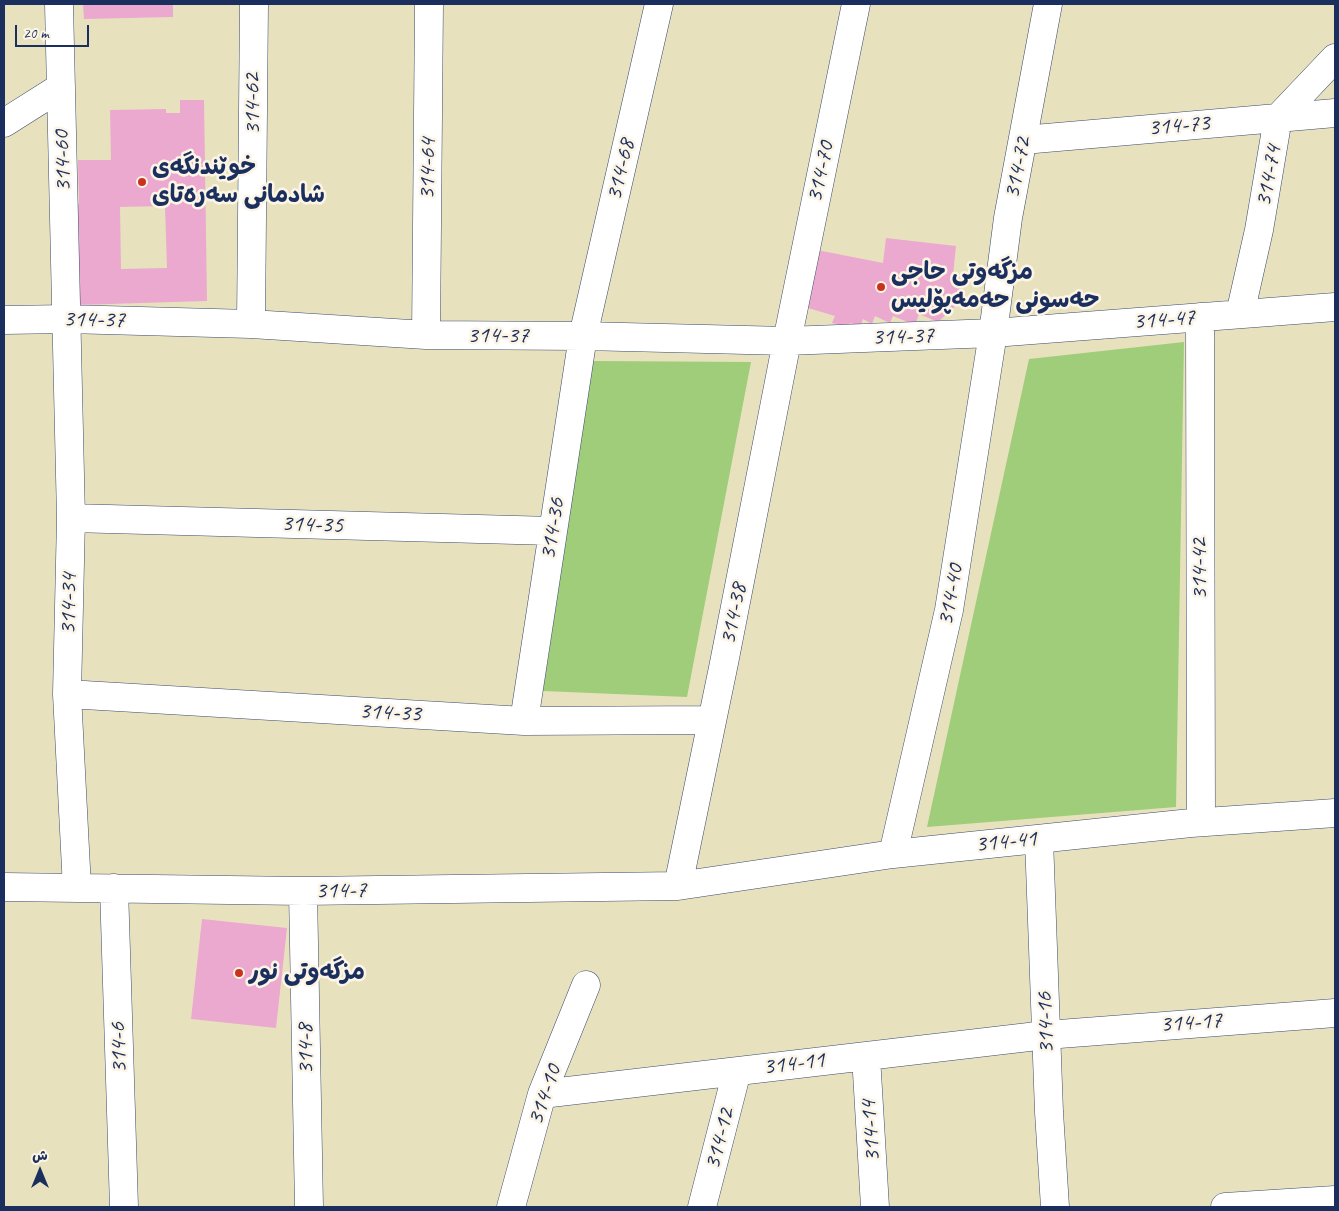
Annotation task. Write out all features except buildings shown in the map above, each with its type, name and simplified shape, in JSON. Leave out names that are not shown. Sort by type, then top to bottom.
[{"type":"street","name":"314-60","points":[[59,4],[67,319]]},
{"type":"street","name":"314-62","points":[[251,324],[254,4]]},
{"type":"street","name":"314-64","points":[[426,335],[429,4]]},
{"type":"street","name":"314-68","points":[[583,336],[659,4]]},
{"type":"street","name":"314-70","points":[[787,341],[856,4]]},
{"type":"street","name":"314-72","points":[[993,333],[1008,218],[1048,4]]},
{"type":"street","name":"314-74","points":[[1240,314],[1259,230],[1278,118],[1335,58]]},
{"type":"street","points":[[4,123],[61,87]]},
{"type":"street","name":"314-73","points":[[1024,140],[1335,113]]},
{"type":"street","name":"314-47","points":[[993,333],[1335,306]]},
{"type":"street","name":"314-42","points":[[1200,317],[1200,822]]},
{"type":"street","name":"314-37","points":[[4,320],[67,319],[251,324],[426,335],[583,336],[787,341],[993,333]]},
{"type":"street","name":"314-34","points":[[67,319],[71,518],[67,694],[77,888]]},
{"type":"street","name":"314-40","points":[[893,854],[949,610],[993,333]]},
{"type":"street","name":"314-36","points":[[524,721],[583,336]]},
{"type":"street","name":"314-38","points":[[678,886],[787,341]]},
{"type":"street","name":"314-35","points":[[71,518],[553,531]]},
{"type":"street","name":"314-33","points":[[67,694],[524,721],[712,720]]},
{"type":"street","name":"314-41","points":[[678,886],[893,854],[1200,822],[1335,813]]},
{"type":"street","name":"314-16","points":[[1039,839],[1046,1035],[1055,1207]]},
{"type":"street","name":"314-7","points":[[4,887],[303,891],[678,886]]},
{"type":"street","name":"314-6","points":[[114,888],[124,1207]]},
{"type":"street","name":"314-8","points":[[303,891],[309,1207]]},
{"type":"street","name":"314-10","points":[[511,1207],[542,1094],[586,985]]},
{"type":"street","name":"314-17","points":[[1046,1035],[1335,1013]]},
{"type":"street","name":"314-11","points":[[542,1094],[1046,1035]]},
{"type":"street","name":"314-14","points":[[866,1056],[875,1207]]},
{"type":"street","name":"314-12","points":[[702,1207],[738,1071]]},
{"type":"street","points":[[1225,1207],[1335,1200]]},
{"type":"green space","points":[[1184,342],[1176,807],[927,827],[1029,359]]},
{"type":"green space","points":[[593,361],[751,362],[687,697],[543,691]]},
{"type":"place","name":"خوێندنگەی شادمانی سەرەتای","points":[[142,182]]},
{"type":"place","name":"مزگەوتی حاجی حەسونی حەمەپۆلیس","points":[[881,287]]},
{"type":"place","name":"مزگەوتی نور","points":[[239,973]]}]
